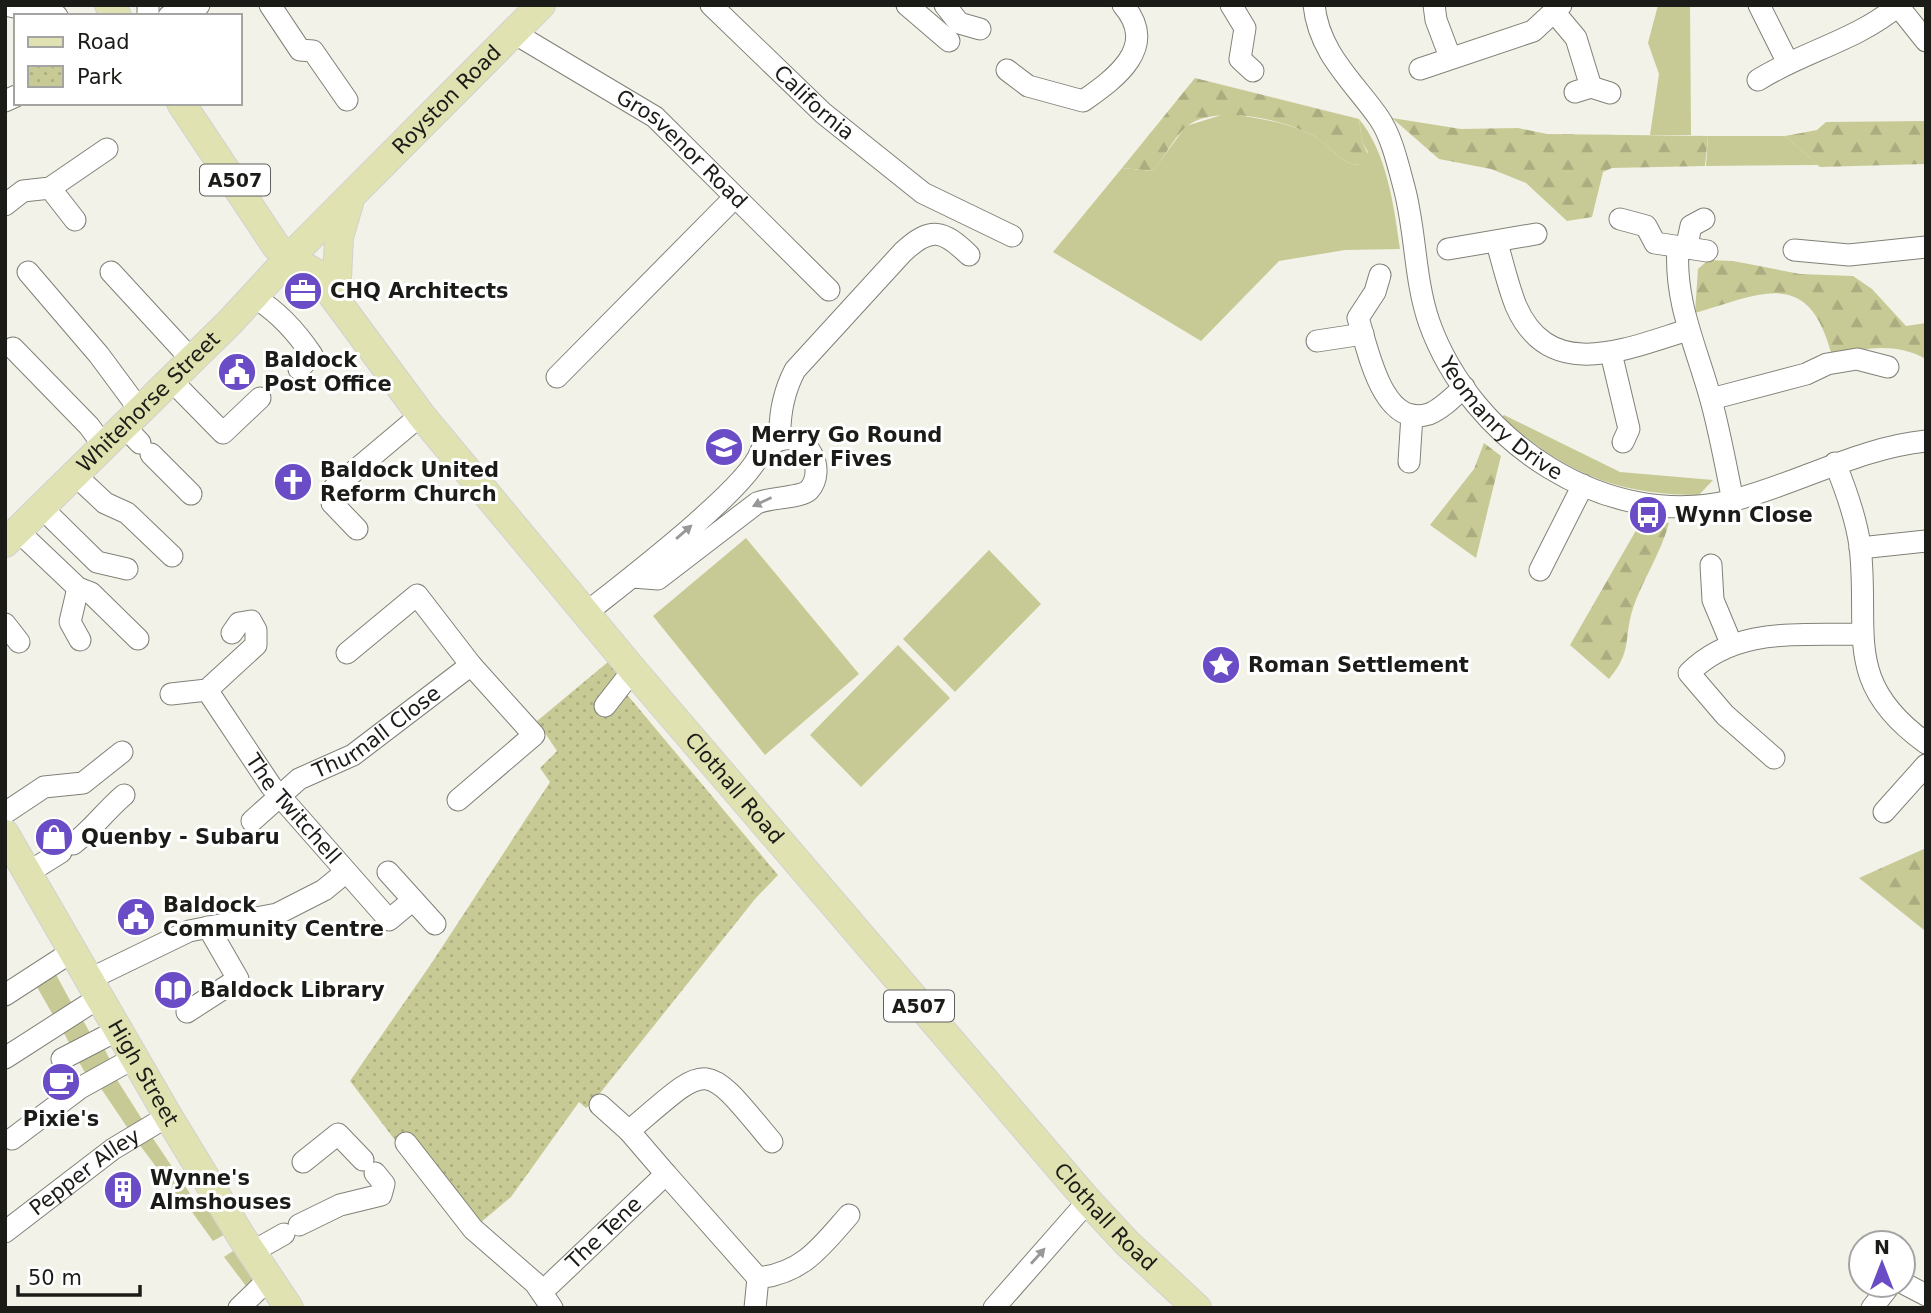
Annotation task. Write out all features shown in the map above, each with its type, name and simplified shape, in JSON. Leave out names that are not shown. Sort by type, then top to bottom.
[{"type":"main road","name":"Royston Road","points":[[289,258],[541,5]]},
{"type":"main road","name":"A507","points":[[182,105],[276,246],[289,258]]},
{"type":"main road","name":"Royston Road","points":[[335,299],[344,213],[354,193]]},
{"type":"main road","name":"Whitehorse Street","points":[[11,536],[103,445],[138,433],[170,379],[254,297],[289,258]]},
{"type":"main road","name":"Clothall Road","points":[[289,258],[316,274],[421,415],[633,670],[1088,1201],[1197,1308]]},
{"type":"main road","name":"High Street","points":[[5,834],[20,872],[73,951],[168,1116],[289,1308]]},
{"type":"street","points":[[5,5],[48,14]]},
{"type":"street","points":[[174,14],[199,5]]},
{"type":"street","name":"California","points":[[711,5],[823,113],[923,193],[1012,236]]},
{"type":"street","points":[[906,5],[949,41]]},
{"type":"street","points":[[945,5],[959,23],[980,29]]},
{"type":"street","points":[[1231,5],[1245,28],[1240,59],[1253,71]]},
{"type":"street","name":"Yeomanry Drive","points":[[1314,5],[1320,31],[1339,71],[1380,120],[1391,143],[1411,216],[1420,289],[1429,321],[1447,360],[1486,418],[1513,443],[1546,467],[1583,485],[1653,504],[1691,506],[1732,501],[1835,463],[1878,450],[1926,441]]},
{"type":"street","points":[[1434,5],[1436,20],[1450,57]]},
{"type":"street","points":[[1759,5],[1787,61]]},
{"type":"street","points":[[1758,80],[1787,61],[1851,38],[1898,6],[1926,41]]},
{"type":"street","points":[[271,7],[300,50],[313,51],[347,100]]},
{"type":"street","points":[[1007,70],[1028,86],[1083,101],[1131,61],[1137,44],[1130,7]]},
{"type":"street","points":[[1420,69],[1534,31],[1558,9],[1576,38],[1592,90]]},
{"type":"street","name":"Grosvenor Road","points":[[514,33],[654,117],[829,290]]},
{"type":"street","points":[[5,205],[23,191],[50,188],[107,149]]},
{"type":"street","points":[[50,188],[75,220]]},
{"type":"street","points":[[556,377],[735,197]]},
{"type":"street","points":[[1620,219],[1646,226],[1655,243],[1690,249]]},
{"type":"street","points":[[1704,219],[1691,226],[1690,249],[1676,279],[1688,330],[1711,399],[1732,501]]},
{"type":"street","points":[[780,440],[787,384],[795,370],[903,252],[918,238],[933,234],[951,238],[970,255]]},
{"type":"street","points":[[1448,249],[1497,243],[1536,234]]},
{"type":"street","points":[[1497,243],[1516,305],[1534,332],[1553,348],[1570,354],[1611,353],[1688,330]]},
{"type":"street","points":[[1794,250],[1849,255],[1926,247]]},
{"type":"street","points":[[28,272],[99,355],[138,433],[191,494]]},
{"type":"street","points":[[111,272],[191,359]]},
{"type":"street","points":[[1380,275],[1375,292],[1358,318],[1390,402],[1396,409],[1412,415],[1434,411],[1464,387]]},
{"type":"street","points":[[254,297],[271,307],[294,329],[312,355],[299,369]]},
{"type":"street","points":[[1317,341],[1363,334]]},
{"type":"street","points":[[13,348],[89,426],[103,445]]},
{"type":"street","points":[[1611,353],[1629,429],[1623,442]]},
{"type":"street","points":[[1711,399],[1806,374],[1827,364],[1857,359],[1888,366]]},
{"type":"street","points":[[170,379],[223,433],[260,398]]},
{"type":"street","points":[[357,529],[332,503],[333,489],[421,415]]},
{"type":"street","points":[[1409,462],[1412,415]]},
{"type":"street","points":[[586,613],[633,577],[735,487],[758,460],[761,451],[780,440],[801,444],[815,456],[818,474],[808,491],[793,497],[771,497],[757,503],[658,579],[633,577]]},
{"type":"street","points":[[1835,463],[1853,514],[1860,548],[1864,659],[1880,698],[1904,726],[1926,743]]},
{"type":"street","points":[[74,474],[105,503],[127,513],[172,556]]},
{"type":"street","points":[[1540,570],[1583,485]]},
{"type":"street","points":[[41,507],[97,562],[127,569]]},
{"type":"street","points":[[11,536],[78,588],[91,593],[138,639]]},
{"type":"street","points":[[1860,548],[1926,541]]},
{"type":"street","points":[[1711,565],[1713,600],[1731,643]]},
{"type":"street","points":[[78,588],[70,622],[80,640]]},
{"type":"street","points":[[347,653],[417,595],[471,665],[534,735],[458,800]]},
{"type":"street","points":[[171,694],[208,690],[256,645],[256,630],[251,621],[239,623],[232,633]]},
{"type":"street","points":[[5,624],[19,642]]},
{"type":"street","points":[[1774,758],[1725,715],[1682,667],[1731,643],[1762,637],[1861,634]]},
{"type":"street","name":"Thurnall Close","points":[[252,821],[307,774],[353,755],[471,665]]},
{"type":"street","points":[[605,706],[633,670]]},
{"type":"street","name":"The Twitchell","points":[[208,690],[232,731],[280,797],[389,920],[413,900]]},
{"type":"street","points":[[5,813],[44,787],[83,783],[122,752]]},
{"type":"street","points":[[1884,812],[1926,765]]},
{"type":"street","points":[[20,872],[67,848],[96,827],[101,814],[124,795]]},
{"type":"street","points":[[5,1058],[95,988],[172,937],[277,914],[324,890],[346,872]]},
{"type":"street","points":[[388,872],[435,924]]},
{"type":"street","points":[[187,1012],[237,979],[208,927]]},
{"type":"street","points":[[5,995],[73,951]]},
{"type":"street","points":[[62,1059],[118,1030]]},
{"type":"street","points":[[12,1139],[80,1088],[134,1058]]},
{"type":"street","points":[[629,1131],[687,1082],[708,1077],[722,1083],[772,1142]]},
{"type":"street","points":[[600,1105],[629,1131],[758,1278],[755,1308]]},
{"type":"street","name":"Pepper Alley","points":[[5,1232],[113,1149],[168,1116]]},
{"type":"street","points":[[252,1252],[340,1205],[381,1195],[385,1188],[338,1135],[303,1162]]},
{"type":"street","name":"The Tene","points":[[406,1143],[484,1239],[548,1300],[666,1174]]},
{"type":"street","points":[[994,1308],[1088,1201]]},
{"type":"street","points":[[758,1278],[783,1275],[802,1265],[849,1215]]},
{"type":"street","points":[[239,1308],[270,1278]]},
{"type":"green space","points":[[1658,5],[1690,5],[1691,135],[1650,135],[1659,74],[1648,43]]},
{"type":"green space","points":[[1195,78],[1359,119],[1362,142],[1369,156],[1360,165],[1353,164],[1320,140],[1291,126],[1232,115],[1197,120],[1185,128],[1153,171],[1122,168]]},
{"type":"green space","points":[[1228,113],[1275,122],[1309,133],[1342,159],[1360,165],[1368,152],[1362,142],[1359,119],[1369,133],[1383,164],[1392,198],[1400,249],[1345,250],[1279,261],[1201,341],[1053,252],[1122,168],[1153,171],[1186,126]]},
{"type":"green space","points":[[1392,118],[1461,129],[1518,128],[1547,134],[1708,136],[1705,166],[1612,168],[1603,172],[1592,217],[1567,221],[1526,183],[1491,169],[1439,159]]},
{"type":"green space","points":[[1926,121],[1926,164],[1820,167],[1785,136],[1817,130],[1826,122]]},
{"type":"green space","points":[[1708,136],[1785,136],[1818,165],[1706,166]]},
{"type":"green space","points":[[1708,260],[1733,261],[1800,274],[1853,276],[1872,289],[1906,326],[1926,323],[1926,359],[1891,348],[1867,349],[1832,356],[1822,328],[1811,309],[1797,298],[1781,294],[1763,294],[1695,313],[1698,269]]},
{"type":"green space","points":[[1504,415],[1620,472],[1713,480],[1699,495],[1642,491],[1616,485],[1569,466],[1525,436],[1502,417]]},
{"type":"green space","points":[[1484,443],[1501,456],[1476,558],[1430,525],[1474,469]]},
{"type":"green space","points":[[1642,520],[1669,523],[1633,608],[1625,652],[1609,679],[1570,645]]},
{"type":"green space","points":[[746,538],[859,674],[765,755],[653,616]]},
{"type":"green space","points":[[989,550],[1041,604],[955,692],[903,639]]},
{"type":"green space","points":[[898,645],[950,698],[861,787],[810,735]]},
{"type":"green space","points":[[608,662],[623,679],[619,685],[778,875],[755,899],[593,1102],[586,1108],[579,1102],[511,1197],[473,1229],[465,1232],[350,1081],[433,961],[550,782],[540,768],[557,751],[537,721]]},
{"type":"green space","points":[[1926,848],[1926,928],[1924,930],[1859,878]]},
{"type":"green space","points":[[53,969],[72,1004],[53,1015],[33,980]]},
{"type":"green space","points":[[80,1015],[93,1038],[73,1050],[60,1026]]},
{"type":"green space","points":[[104,1048],[111,1062],[87,1076],[79,1062]]},
{"type":"green space","points":[[114,1075],[145,1124],[131,1133],[98,1084]]},
{"type":"green space","points":[[148,1131],[191,1195],[181,1200],[136,1140]]},
{"type":"green space","points":[[210,1200],[229,1232],[213,1241],[192,1212]]},
{"type":"green space","points":[[239,1247],[254,1269],[252,1281],[246,1286],[224,1257]]},
{"type":"place","name":"CHQ Architects","points":[[303,291]]},
{"type":"place","name":"Baldock Post Office","points":[[237,372]]},
{"type":"place","name":"Merry Go Round Under Fives","points":[[724,447]]},
{"type":"place","name":"Baldock United Reform Church","points":[[293,482]]},
{"type":"place","name":"Wynn Close","points":[[1648,515]]},
{"type":"place","name":"Roman Settlement","points":[[1221,665]]},
{"type":"place","name":"Quenby - Subaru","points":[[54,837]]},
{"type":"place","name":"Baldock Community Centre","points":[[136,917]]},
{"type":"place","name":"Baldock Library","points":[[173,990]]},
{"type":"place","name":"Pixie's","points":[[61,1082]]},
{"type":"place","name":"Wynne's Almshouses","points":[[123,1190]]}]
